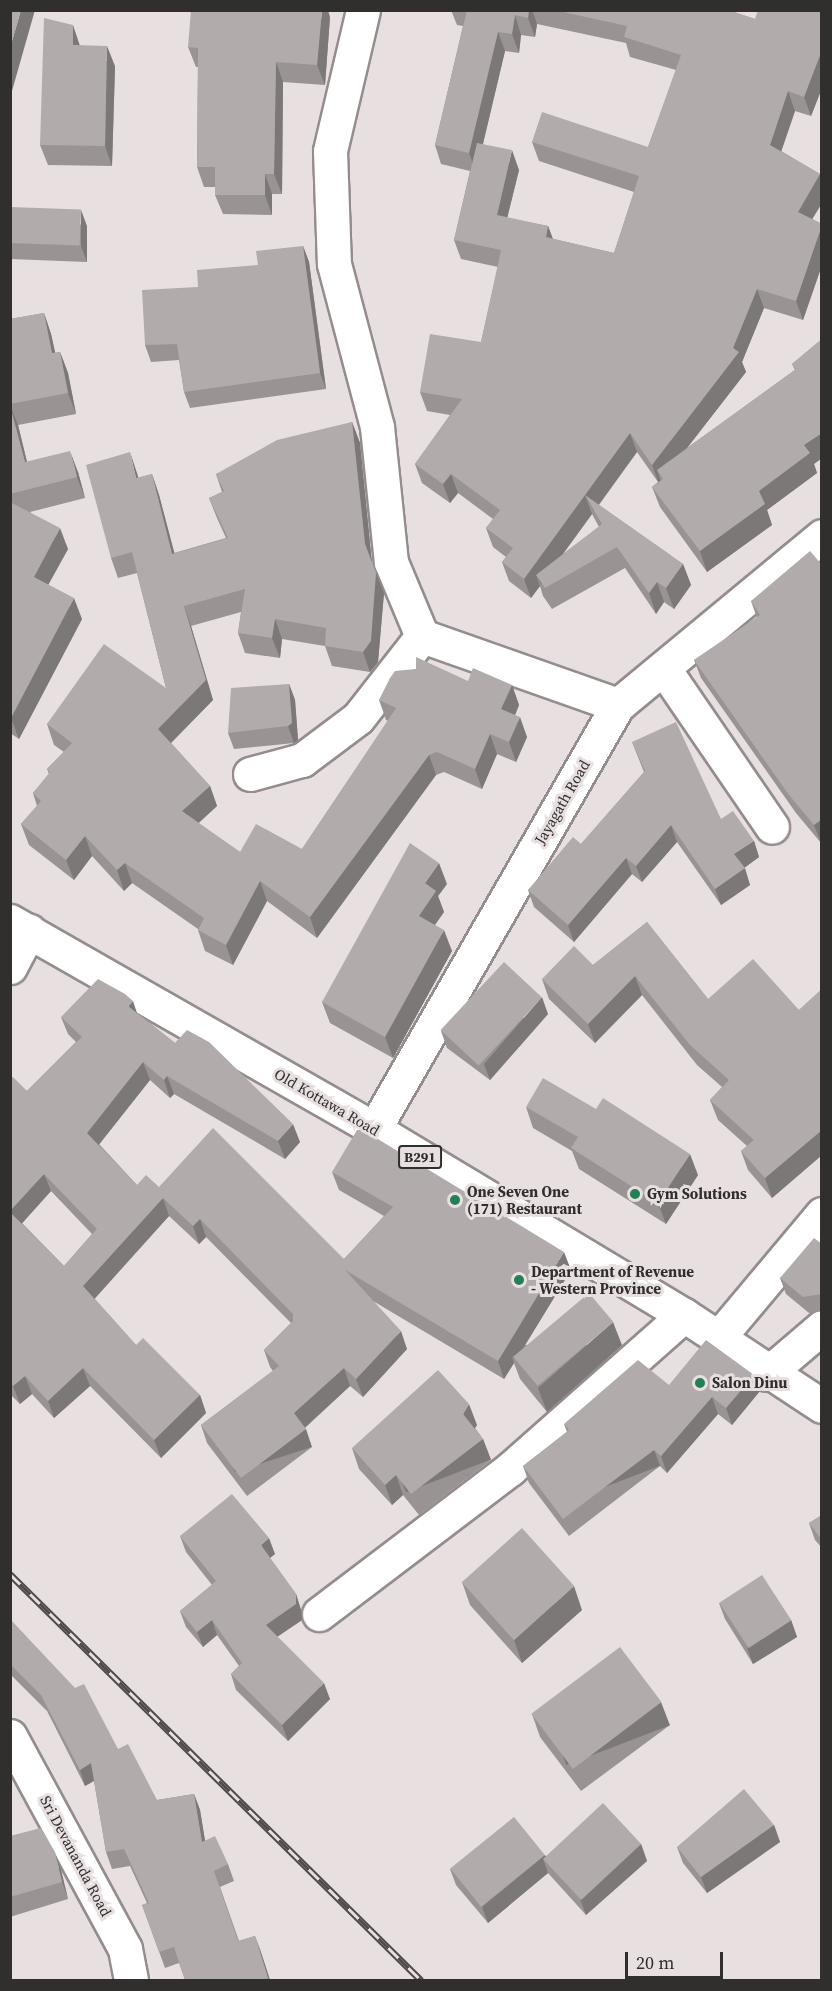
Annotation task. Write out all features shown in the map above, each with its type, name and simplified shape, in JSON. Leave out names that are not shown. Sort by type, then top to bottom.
[{"type":"street","points":[[363,10],[330,151],[334,264],[377,427],[391,562],[422,636],[618,705]]},
{"type":"street","name":"Jayagath Road","points":[[374,1129],[618,705],[820,541]]},
{"type":"street","points":[[250,774],[302,760],[358,718],[422,636]]},
{"type":"street","points":[[664,669],[772,827]]},
{"type":"street","points":[[10,967],[20,926]]},
{"type":"street","name":"Old Kottawa Road","points":[[20,926],[374,1129],[684,1315],[768,1374],[822,1406]]},
{"type":"street","points":[[718,1338],[822,1214]]},
{"type":"street","points":[[319,1614],[510,1468],[684,1315]]},
{"type":"street","points":[[768,1374],[822,1327]]},
{"type":"street","name":"Sri Devananda Road","points":[[13,1743],[125,1948],[131,1980]]},
{"type":"building","points":[[10,10],[21,10],[10,48]]},
{"type":"building","points":[[191,10],[322,10],[317,65],[276,62],[274,174],[265,174],[265,195],[215,195],[215,167],[197,167],[198,48],[188,47]]},
{"type":"building","points":[[467,10],[529,10],[528,18],[515,15],[512,34],[498,32],[469,153],[435,145]]},
{"type":"building","points":[[554,10],[728,10],[755,19],[758,10],[822,10],[822,50],[804,97],[788,91],[770,145],[820,174],[798,212],[822,225],[796,301],[757,289],[733,348],[739,352],[652,465],[630,433],[524,579],[502,562],[513,548],[486,528],[500,510],[451,474],[443,484],[415,464],[462,399],[420,392],[430,334],[481,342],[501,250],[454,240],[477,143],[512,150],[497,215],[548,226],[546,237],[614,253],[639,176],[532,142],[542,112],[648,147],[681,55],[624,37],[627,26]]},
{"type":"building","points":[[44,18],[73,25],[73,45],[107,46],[105,146],[40,145]]},
{"type":"building","points":[[10,207],[81,209],[80,245],[10,243]]},
{"type":"building","points":[[303,246],[320,373],[184,392],[177,344],[145,345],[142,290],[198,287],[197,270],[258,265],[256,251]]},
{"type":"building","points":[[44,313],[52,353],[60,352],[68,393],[10,404],[10,319]]},
{"type":"building","points":[[822,339],[822,433],[804,445],[810,453],[759,491],[765,504],[700,551],[652,487],[663,479],[657,470],[796,369],[792,364]]},
{"type":"building","points":[[10,406],[25,462],[70,451],[77,477],[10,494]]},
{"type":"building","points":[[352,422],[365,544],[376,573],[371,641],[363,652],[325,646],[326,628],[275,619],[272,638],[238,633],[245,589],[184,606],[206,680],[158,729],[210,786],[182,811],[240,852],[256,824],[302,849],[396,708],[379,700],[390,678],[395,671],[416,669],[416,657],[468,681],[473,668],[512,685],[501,709],[520,717],[509,742],[490,734],[475,769],[437,752],[429,755],[310,917],[260,881],[226,945],[198,930],[204,918],[125,863],[117,870],[85,836],[66,860],[21,824],[41,801],[33,793],[50,772],[47,769],[72,743],[47,724],[104,644],[166,688],[132,552],[111,558],[86,465],[130,452],[136,478],[152,474],[172,554],[228,538],[209,498],[224,491],[216,474],[277,440]]},
{"type":"building","points":[[585,495],[683,564],[666,588],[657,582],[649,593],[617,547],[545,588],[536,575],[602,524]]},
{"type":"building","points":[[10,502],[60,528],[34,577],[74,598],[11,718]]},
{"type":"building","points":[[810,551],[822,565],[822,819],[814,825],[789,795],[694,660],[760,615],[751,601]]},
{"type":"building","points":[[289,684],[292,723],[288,726],[228,733],[231,688]]},
{"type":"building","points":[[676,722],[721,819],[733,811],[754,841],[734,854],[745,868],[715,889],[671,825],[636,866],[626,858],[568,925],[528,890],[573,837],[581,844],[645,771],[632,742]]},
{"type":"building","points":[[410,843],[439,863],[425,883],[436,891],[419,916],[444,930],[385,1037],[322,1002]]},
{"type":"building","points":[[647,922],[708,999],[753,959],[799,1010],[822,989],[822,1130],[765,1178],[741,1151],[754,1140],[710,1100],[729,1080],[690,1045],[635,976],[588,1024],[542,979],[574,946],[593,965]]},
{"type":"building","points":[[504,962],[542,997],[479,1065],[441,1030]]},
{"type":"building","points":[[98,979],[125,994],[133,1001],[128,1006],[175,1043],[187,1030],[209,1042],[293,1124],[278,1141],[167,1076],[164,1080],[143,1062],[87,1133],[137,1185],[146,1175],[159,1187],[213,1128],[344,1259],[393,1207],[332,1172],[357,1130],[363,1130],[564,1252],[498,1361],[345,1270],[401,1331],[356,1379],[344,1368],[294,1413],[306,1429],[241,1478],[201,1425],[279,1366],[264,1350],[293,1321],[293,1314],[200,1219],[193,1226],[163,1198],[83,1286],[136,1345],[143,1338],[200,1395],[154,1440],[83,1368],[48,1401],[25,1376],[13,1386],[10,1383],[10,1212],[64,1266],[97,1229],[44,1174],[10,1211],[10,1079],[13,1077],[27,1091],[82,1037],[61,1017]]},
{"type":"building","points":[[543,1078],[596,1109],[603,1098],[690,1154],[658,1203],[571,1148],[578,1137],[526,1107]]},
{"type":"building","points":[[814,1238],[822,1244],[822,1294],[803,1297],[780,1278]]},
{"type":"building","points":[[589,1293],[613,1322],[538,1386],[513,1357]]},
{"type":"building","points":[[706,1340],[754,1375],[726,1408],[712,1397],[661,1456],[654,1450],[563,1519],[523,1466],[569,1430],[564,1424],[638,1360],[669,1385]]},
{"type":"building","points":[[438,1370],[469,1404],[463,1414],[483,1439],[411,1494],[396,1475],[385,1485],[352,1448]]},
{"type":"building","points":[[232,1494],[269,1538],[261,1545],[296,1594],[296,1604],[266,1625],[324,1683],[282,1725],[231,1674],[242,1663],[212,1620],[197,1632],[180,1611],[216,1581],[180,1536]]},
{"type":"building","points":[[822,1515],[822,1540],[809,1523]]},
{"type":"building","points":[[522,1528],[574,1586],[514,1640],[462,1582]]},
{"type":"building","points":[[762,1575],[791,1620],[749,1648],[719,1603]]},
{"type":"building","points":[[10,1619],[75,1688],[84,1684],[118,1749],[128,1744],[157,1800],[194,1794],[202,1842],[215,1836],[228,1864],[214,1871],[238,1941],[255,1936],[268,1978],[185,1980],[174,1947],[159,1952],[142,1905],[149,1903],[124,1849],[106,1852],[91,1763],[80,1770],[41,1695],[10,1664]]},
{"type":"building","points":[[620,1647],[662,1702],[573,1769],[531,1714]]},
{"type":"building","points":[[744,1789],[774,1825],[701,1877],[677,1847]]},
{"type":"building","points":[[603,1803],[641,1844],[581,1900],[543,1859]]},
{"type":"building","points":[[514,1817],[545,1855],[481,1907],[450,1869]]},
{"type":"building","points":[[41,1828],[55,1852],[62,1882],[10,1897],[10,1836]]},
{"type":"railway","points":[[10,1574],[421,1980]]},
{"type":"place","name":"Gym Solutions","points":[[635,1194]]},
{"type":"place","name":"One Seven One (171) Restaurant","points":[[455,1200]]},
{"type":"place","name":"Department of Revenue - Western Province","points":[[519,1280]]},
{"type":"place","name":"Salon Dinu","points":[[700,1383]]}]
